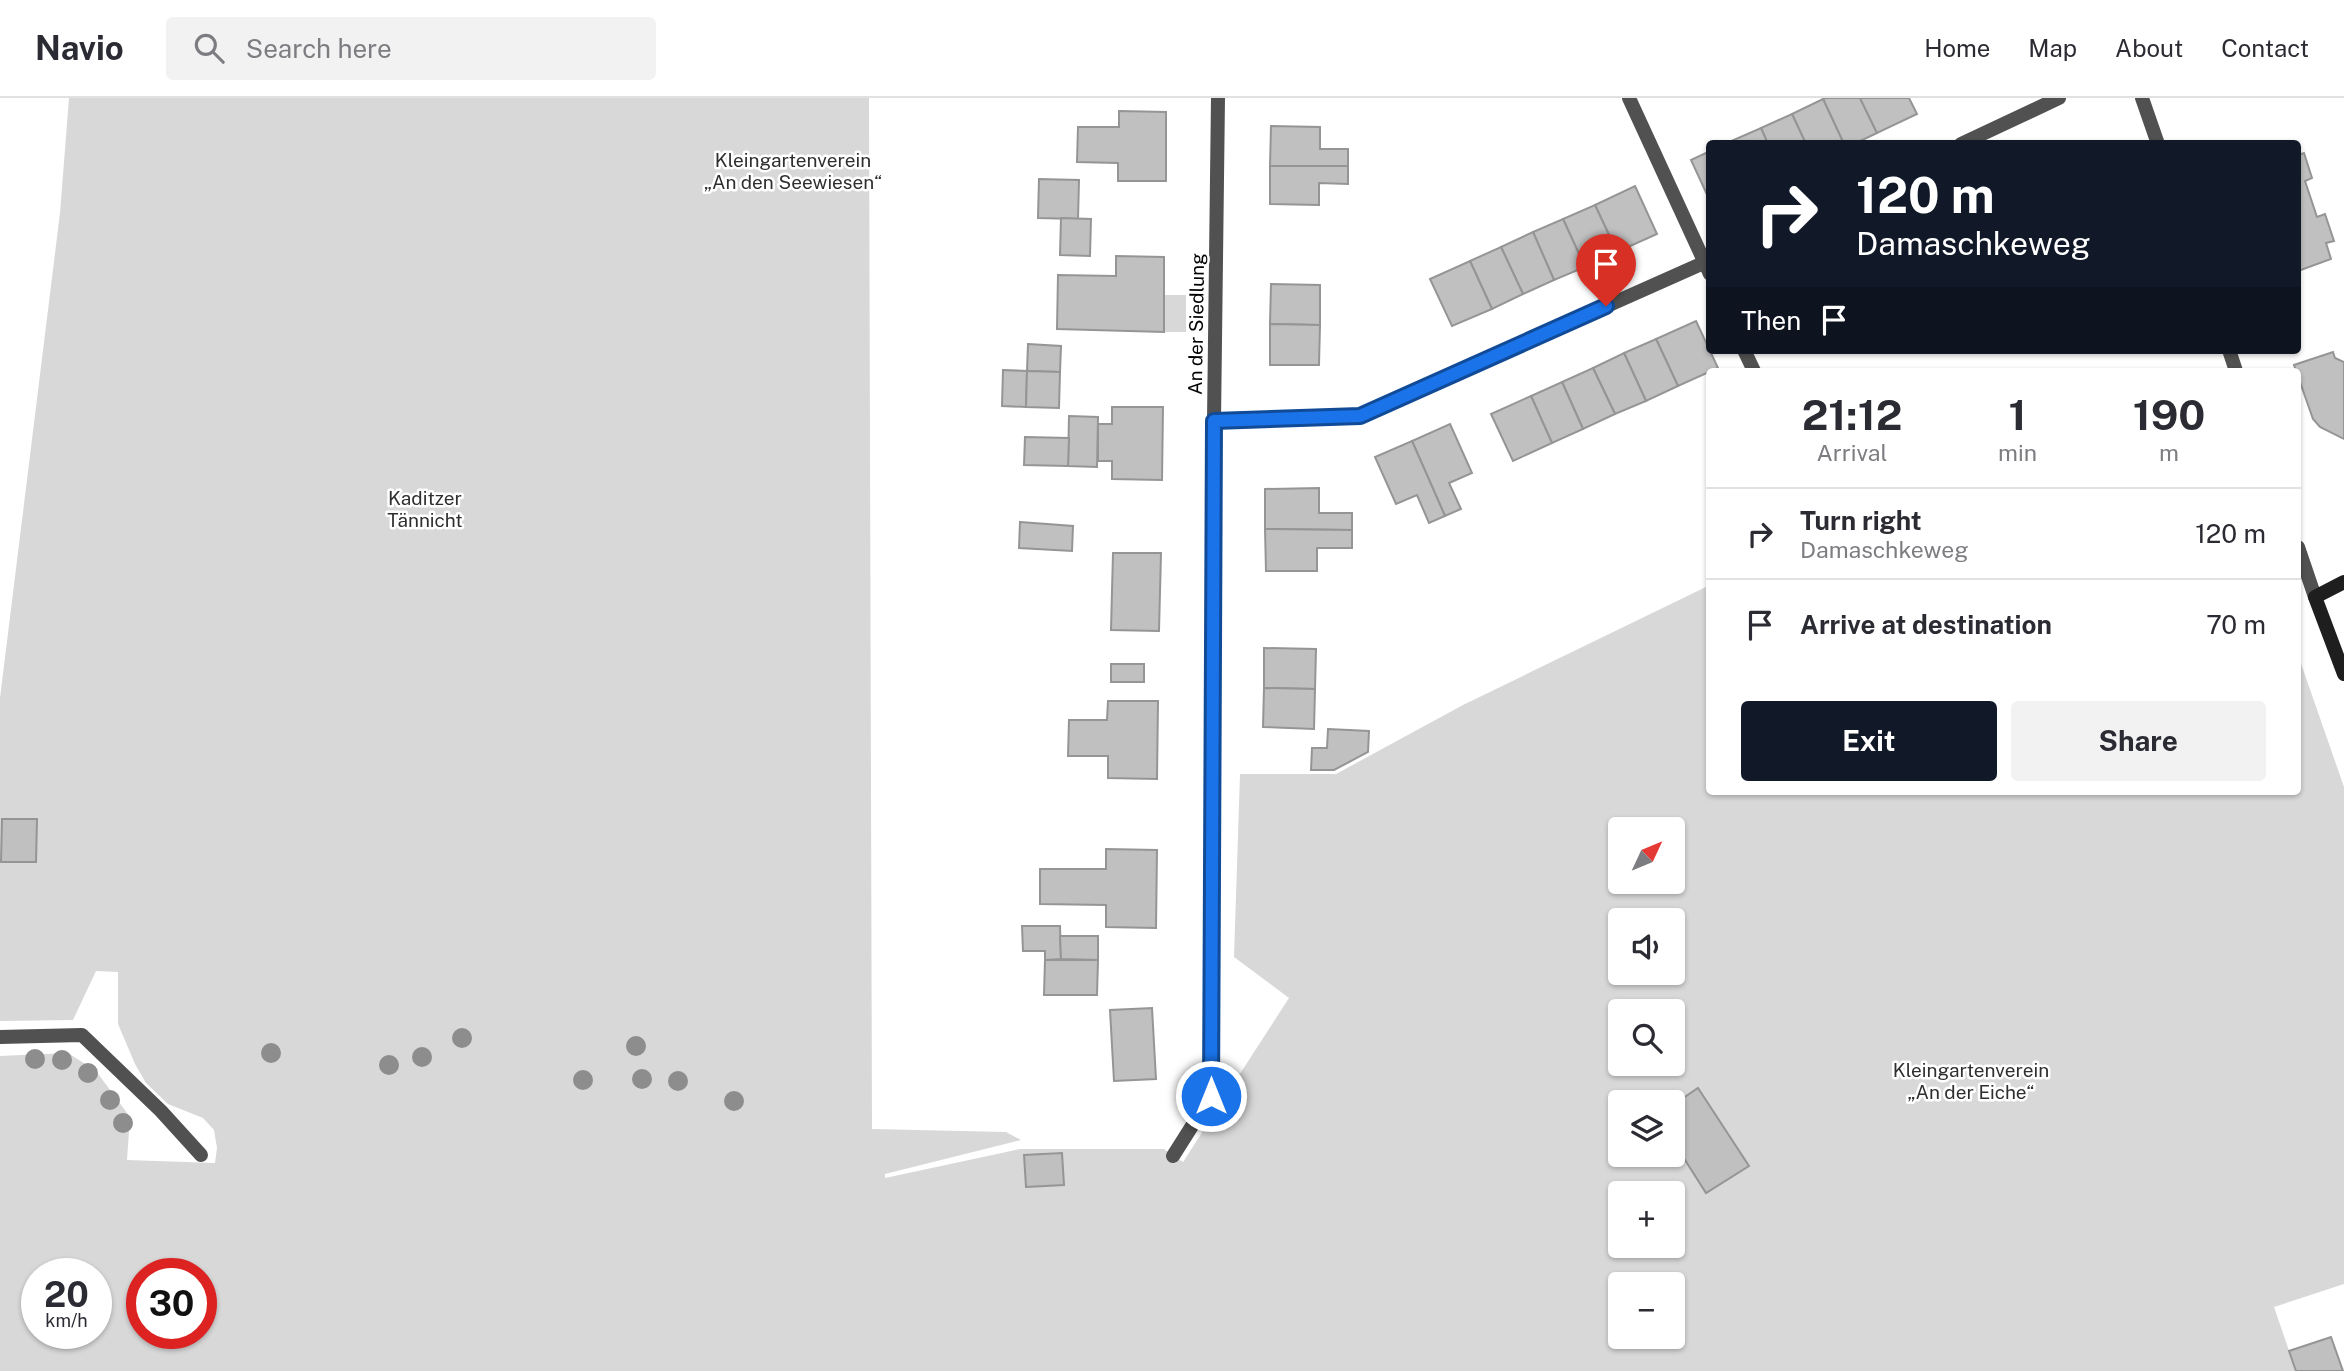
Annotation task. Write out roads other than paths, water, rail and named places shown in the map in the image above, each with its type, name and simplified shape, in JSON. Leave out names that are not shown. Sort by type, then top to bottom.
[{"type":"street","name":"An der Siedlung","points":[[1173,1156],[1211,1096],[1217,98]]},
{"type":"street","points":[[1629,98],[1706,261]]},
{"type":"street","points":[[1970,140],[2059,98]]},
{"type":"street","points":[[2142,98],[2157,140]]},
{"type":"street","points":[[1214,421],[1360,416],[1706,266]]},
{"type":"street","points":[[2301,556],[2344,674]]},
{"type":"street","points":[[2315,597],[2344,582]]},
{"type":"street","points":[[0,1037],[82,1035],[161,1111],[201,1155]]},
{"type":"park label","name":"Kleingartenverein „An den Seewiesen“","points":[[793,171]]},
{"type":"park label","name":"Kaditzer Tännicht","points":[[425,509]]},
{"type":"park label","name":"Kleingartenverein „An der Eiche“","points":[[1971,1081]]}]
